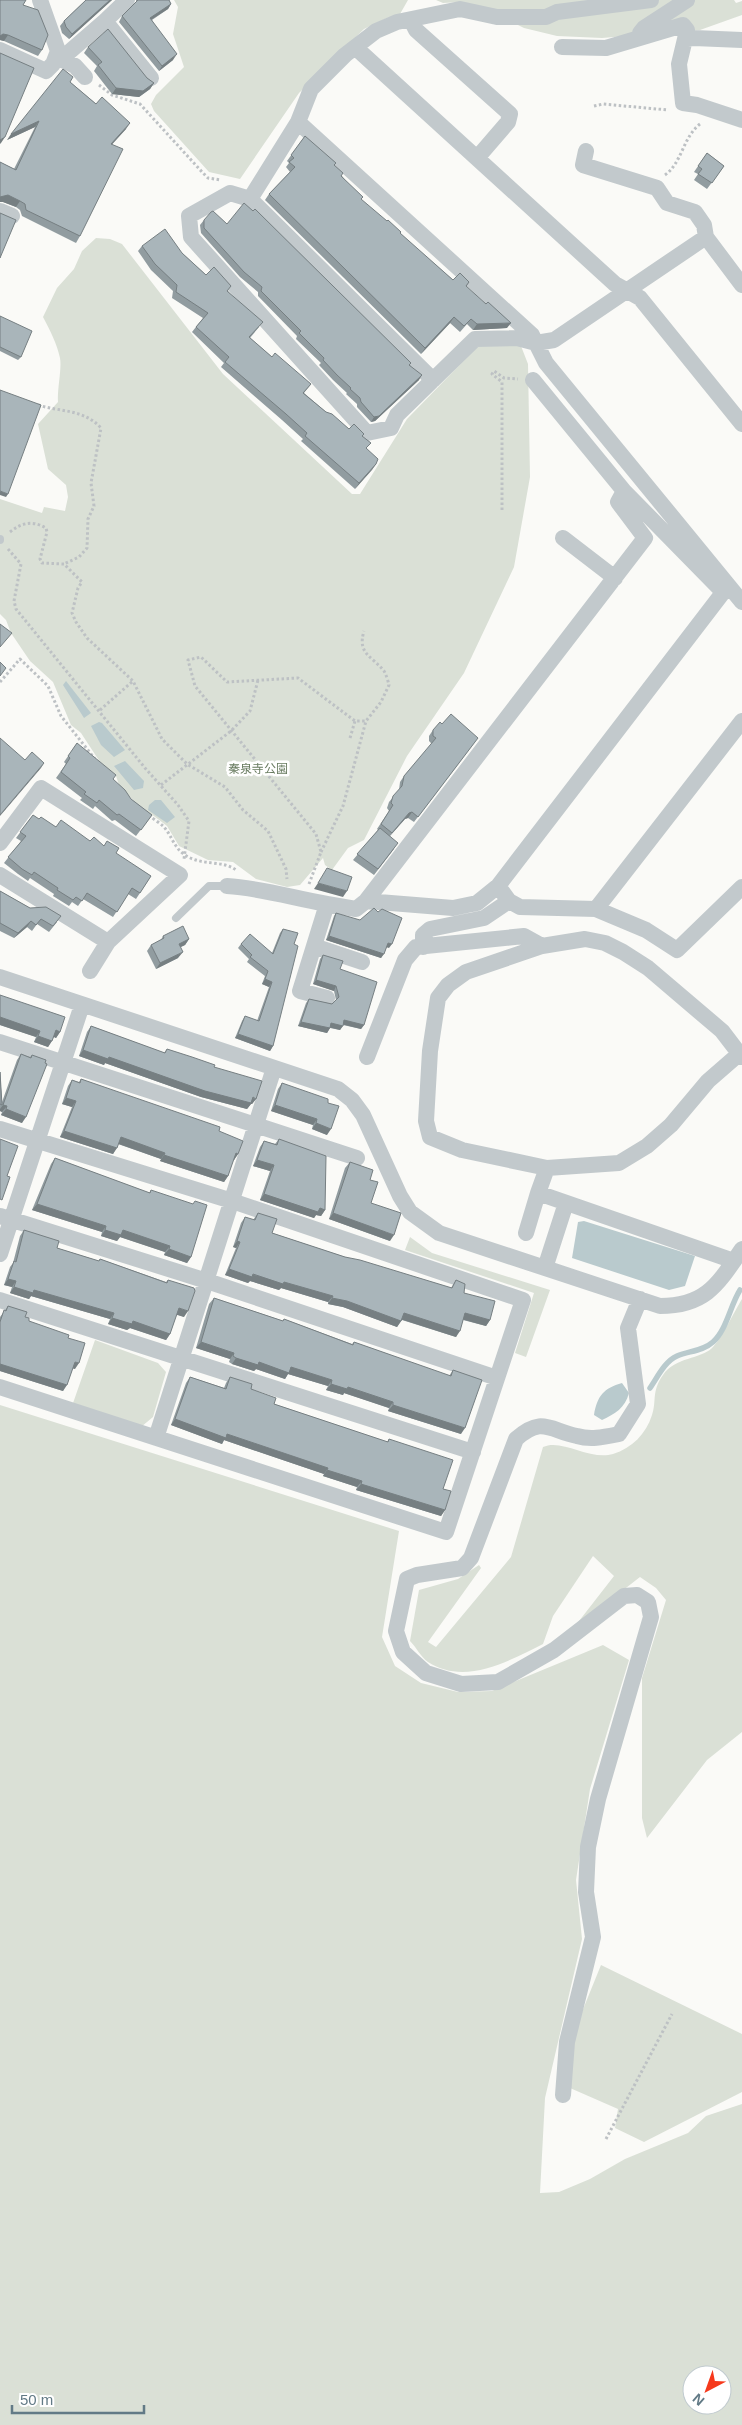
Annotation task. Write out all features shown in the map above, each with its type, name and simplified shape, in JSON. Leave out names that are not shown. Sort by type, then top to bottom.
[{"type":"street","points":[[0,50],[46,71],[57,57],[58,51],[54,33],[40,0]]},
{"type":"street","points":[[57,57],[68,53],[127,0]]},
{"type":"street","points":[[250,199],[298,122],[311,89],[345,56],[376,30],[460,8],[498,17],[546,17],[557,12],[652,0]]},
{"type":"street","points":[[637,37],[644,28],[687,0]]},
{"type":"street","points":[[410,20],[416,30],[510,114],[508,122],[477,158]]},
{"type":"street","points":[[105,21],[151,78]]},
{"type":"street","points":[[562,47],[606,48],[637,37],[683,25],[687,30],[679,64],[683,103],[697,105],[713,112],[742,120]]},
{"type":"street","points":[[685,40],[694,38],[742,40]]},
{"type":"street","points":[[356,48],[615,284],[640,298],[742,424]]},
{"type":"street","points":[[57,57],[76,66],[85,76]]},
{"type":"street","points":[[298,122],[525,328],[536,343],[546,364],[725,589]]},
{"type":"street","points":[[586,151],[583,165],[657,188],[667,202],[695,212],[704,225],[706,237],[742,284]]},
{"type":"street","points":[[432,380],[250,199],[230,193],[189,216],[191,237],[367,433],[391,428],[397,416],[475,339],[517,338],[536,343],[554,340],[706,237]]},
{"type":"street","points":[[533,380],[624,491],[725,589],[742,602]]},
{"type":"street","points":[[227,886],[254,888],[304,900],[356,909],[366,901],[645,538],[618,502],[624,491]]},
{"type":"street","points":[[563,538],[614,578]]},
{"type":"street","points":[[366,901],[453,908],[477,903],[498,886],[725,589]]},
{"type":"street","points":[[596,909],[742,721]]},
{"type":"street","points":[[0,843],[41,788],[180,875],[108,942],[90,971]]},
{"type":"street","points":[[0,875],[108,942]]},
{"type":"street","points":[[498,886],[509,902],[520,906],[596,909],[646,930],[677,950],[742,888]]},
{"type":"street","points":[[423,946],[423,935],[430,929],[484,918],[509,902]]},
{"type":"street","points":[[327,904],[300,991],[327,998]]},
{"type":"street","points":[[367,1057],[405,960],[416,947],[524,936],[542,946]]},
{"type":"street","points":[[585,939],[605,943],[623,952],[648,968],[722,1031],[740,1055],[708,1081],[671,1125],[647,1146],[619,1163],[547,1168],[462,1150],[430,1137],[426,1121],[430,1051],[438,998],[448,985],[466,972],[542,946],[585,939]]},
{"type":"street","points":[[314,946],[362,962]]},
{"type":"street","points":[[0,977],[338,1089],[352,1100],[363,1115],[400,1196],[410,1212],[439,1233],[660,1306],[677,1306],[694,1302],[706,1295],[719,1282],[738,1255],[538,1193]]},
{"type":"street","points":[[0,1254],[6,1218],[38,1142],[82,1005]]},
{"type":"street","points":[[0,1042],[357,1158]]},
{"type":"street","points":[[156,1438],[274,1068]]},
{"type":"street","points":[[0,1129],[232,1201],[523,1300],[446,1532],[0,1387]]},
{"type":"street","points":[[526,1233],[547,1168]]},
{"type":"street","points":[[545,1268],[566,1203]]},
{"type":"street","points":[[6,1218],[207,1281],[497,1378]]},
{"type":"street","points":[[563,2094],[567,2042],[593,1937],[586,1892],[588,1847],[598,1799],[651,1617],[648,1602],[637,1595],[624,1596],[554,1650],[498,1682],[461,1684],[426,1673],[403,1652],[396,1631],[407,1579],[417,1575],[462,1568],[472,1558],[516,1439],[529,1428],[544,1426],[577,1437],[600,1438],[619,1434],[638,1404],[628,1328],[640,1299]]},
{"type":"street","points":[[0,1300],[473,1452]]},
{"type":"lane","points":[[176,918],[209,886],[227,886]]},
{"type":"path","points":[[85,76],[88,73],[112,95],[140,104],[208,178]]},
{"type":"path","points":[[594,106],[603,104],[676,110],[683,103]]},
{"type":"path","points":[[657,188],[686,145],[690,132],[713,112]]},
{"type":"path","points":[[502,510],[502,382],[492,374],[494,372],[504,378],[533,380]]},
{"type":"path","points":[[34,403],[51,409],[76,411],[101,428],[91,483],[94,506],[88,519],[87,548],[79,558],[64,564],[42,563],[40,559],[47,532],[43,526],[20,524],[0,539],[22,564],[14,601],[16,609],[178,805],[189,821],[185,855],[180,875]]},
{"type":"path","points":[[64,564],[82,582],[78,588],[72,613],[86,638],[133,681],[162,739],[187,764],[225,787],[243,810],[268,831],[286,869],[288,884]]},
{"type":"path","points":[[304,900],[321,852],[343,806],[366,721],[381,702],[389,686],[384,671],[370,660],[363,648],[364,631]]},
{"type":"path","points":[[321,852],[316,834],[195,686],[188,660],[201,657],[228,682],[298,678],[355,721],[366,721]]},
{"type":"path","points":[[0,682],[20,659],[48,686],[61,716],[99,763]]},
{"type":"path","points":[[161,785],[231,731],[250,711],[258,680]]},
{"type":"path","points":[[100,710],[133,681]]},
{"type":"path","points":[[350,738],[355,721]]},
{"type":"path","points":[[141,810],[164,828],[175,846],[185,855]]},
{"type":"path","points":[[606,2139],[672,2014]]},
{"type":"green space","points":[[174,0],[408,0],[400,14],[364,29],[299,93],[240,179],[209,172],[154,111],[151,104],[156,95],[184,67],[173,34],[178,7]]},
{"type":"green space","points":[[436,0],[734,0],[736,3],[742,1],[742,15],[700,30],[602,38],[557,36],[524,28],[480,6],[460,2],[443,3]]},
{"type":"green space","name":"秦泉寺公園","points":[[96,238],[110,239],[122,244],[223,374],[352,494],[360,494],[407,419],[479,345],[521,346],[528,364],[530,477],[514,567],[464,673],[407,756],[364,840],[348,848],[332,870],[325,865],[323,858],[300,885],[287,887],[256,879],[233,862],[208,860],[179,846],[167,826],[134,801],[119,785],[116,776],[100,762],[81,733],[71,725],[53,682],[30,661],[11,633],[6,620],[0,614],[0,499],[42,513],[44,507],[65,511],[68,497],[66,485],[48,469],[38,424],[58,402],[60,368],[57,348],[43,317],[57,288],[74,269],[82,251]]},
{"type":"green space","points":[[410,1237],[432,1253],[550,1290],[526,1357],[515,1353],[534,1293],[405,1250]]},
{"type":"green space","points":[[742,1299],[742,1732],[707,1760],[647,1838],[642,1818],[642,1678],[666,1600],[656,1588],[640,1577],[572,1630],[614,1576],[593,1556],[553,1616],[543,1644],[516,1657],[487,1668],[457,1672],[442,1669],[428,1662],[410,1641],[419,1590],[458,1579],[479,1565],[481,1568],[428,1642],[436,1647],[511,1557],[543,1447],[559,1445],[595,1455],[604,1455],[613,1454],[632,1444],[642,1434],[649,1422],[657,1386],[663,1375],[668,1369],[681,1361],[707,1352],[712,1348],[724,1332]]},
{"type":"green space","points":[[95,1340],[158,1363],[166,1372],[153,1417],[141,1427],[72,1406]]},
{"type":"green space","points":[[0,1405],[399,1531],[382,1637],[395,1666],[421,1683],[458,1692],[492,1691],[603,1645],[629,1660],[590,1789],[576,1880],[582,1939],[545,2098],[540,2193],[559,2192],[590,2179],[625,2159],[688,2133],[706,2116],[742,2104],[742,2425],[0,2425]]},
{"type":"green space","points":[[601,1965],[742,2034],[742,2092],[644,2142],[615,2128],[618,2109],[570,2088],[575,2029]]},
{"type":"shaded area","points":[[66,681],[91,713],[84,718],[63,685]]},
{"type":"shaded area","points":[[99,722],[102,723],[125,750],[114,757],[101,745],[91,726]]},
{"type":"shaded area","points":[[125,761],[144,781],[143,788],[134,790],[114,766]]},
{"type":"shaded area","points":[[155,800],[161,800],[175,817],[167,823],[148,810],[149,805]]},
{"type":"shaded area","points":[[584,1221],[695,1256],[685,1286],[669,1290],[572,1258],[578,1222]]},
{"type":"shaded area","points":[[622,1383],[629,1393],[622,1407],[602,1420],[594,1415],[602,1394],[610,1387]]},
{"type":"building","points":[[0,0],[26,0],[23,5],[38,10],[48,35],[42,50],[8,35],[3,34],[0,36]]},
{"type":"building","points":[[86,0],[110,0],[72,34],[64,21]]},
{"type":"building","points":[[138,0],[169,0],[171,4],[150,18],[177,54],[162,66],[122,16]]},
{"type":"building","points":[[108,29],[147,78],[154,83],[143,91],[116,88],[98,65],[102,62],[88,47]]},
{"type":"building","points":[[0,53],[34,68],[5,137],[0,140]]},
{"type":"building","points":[[63,69],[73,77],[70,82],[96,104],[102,97],[130,123],[111,144],[123,149],[80,236],[26,210],[25,204],[8,195],[0,197],[0,162],[16,170],[39,121],[11,134]]},
{"type":"building","points":[[305,136],[336,163],[334,165],[343,173],[341,176],[363,197],[361,199],[388,220],[453,280],[460,273],[469,282],[466,286],[486,304],[488,302],[511,323],[477,324],[471,319],[464,326],[454,317],[425,348],[269,194],[295,167],[289,162],[294,158],[291,155]]},
{"type":"building","points":[[707,153],[724,166],[712,183],[698,174],[702,169],[698,166]]},
{"type":"building","points":[[244,203],[253,211],[255,209],[411,363],[409,365],[422,375],[379,416],[374,417],[361,402],[360,398],[299,333],[301,331],[261,291],[262,287],[244,272],[204,228],[204,220],[211,212],[213,211],[227,224]]},
{"type":"building","points":[[0,213],[16,220],[0,258]]},
{"type":"building","points":[[165,229],[182,253],[206,275],[214,267],[231,286],[227,291],[263,322],[249,337],[272,357],[275,353],[311,384],[303,393],[349,429],[354,424],[364,434],[362,436],[371,443],[366,448],[378,459],[376,464],[359,483],[305,436],[307,433],[286,414],[225,362],[229,357],[196,327],[208,313],[176,292],[177,285],[155,264],[142,246]]},
{"type":"building","points":[[0,316],[32,331],[21,357],[0,347]]},
{"type":"building","points":[[0,390],[41,405],[8,494],[0,491]]},
{"type":"building","points":[[0,624],[12,633],[0,647]]},
{"type":"building","points":[[0,662],[6,668],[0,676]]},
{"type":"building","points":[[451,714],[478,738],[418,817],[412,812],[409,813],[392,833],[381,824],[393,805],[391,803],[393,796],[402,786],[404,776],[436,738],[433,736],[433,730]]},
{"type":"building","points":[[0,738],[25,760],[32,752],[44,763],[0,815]]},
{"type":"building","points":[[77,743],[116,775],[113,779],[125,790],[131,799],[152,815],[141,830],[119,814],[117,815],[99,800],[97,803],[84,794],[86,792],[61,772],[70,758],[68,756]]},
{"type":"building","points":[[33,815],[39,819],[41,817],[56,827],[61,820],[90,841],[94,837],[104,846],[107,841],[119,848],[116,853],[151,876],[140,893],[132,888],[117,912],[87,893],[82,901],[76,897],[73,900],[34,872],[32,875],[22,869],[8,857],[26,836],[20,832]]},
{"type":"building","points":[[380,828],[398,843],[378,869],[357,854]]},
{"type":"building","points":[[327,868],[352,877],[347,891],[318,883]]},
{"type":"building","points":[[0,891],[30,908],[46,907],[61,916],[53,926],[41,919],[36,925],[31,921],[18,933],[0,923]]},
{"type":"building","points":[[374,908],[378,912],[382,909],[402,918],[392,944],[388,943],[384,954],[329,936],[336,913],[360,920]]},
{"type":"building","points":[[183,926],[189,939],[179,944],[183,952],[160,963],[151,945],[164,938],[163,936]]},
{"type":"building","points":[[283,929],[298,933],[294,944],[298,946],[273,1046],[238,1034],[245,1016],[259,1021],[272,982],[265,979],[268,971],[250,957],[252,955],[241,944],[250,934],[273,954]]},
{"type":"building","points":[[323,955],[343,961],[340,969],[377,982],[364,1025],[344,1020],[343,1026],[331,1023],[330,1028],[301,1022],[309,999],[332,1004],[339,997],[336,986],[316,980]]},
{"type":"building","points":[[0,995],[65,1017],[60,1032],[56,1030],[52,1041],[38,1036],[40,1031],[0,1017]]},
{"type":"building","points":[[91,1026],[165,1053],[167,1049],[215,1065],[214,1067],[262,1081],[256,1099],[253,1097],[251,1103],[205,1091],[109,1057],[108,1059],[83,1050]]},
{"type":"building","points":[[21,1054],[31,1058],[32,1055],[46,1060],[45,1063],[47,1064],[26,1117],[6,1109],[7,1106],[3,1105]]},
{"type":"building","points":[[0,1072],[2,1105],[0,1104]]},
{"type":"building","points":[[81,1079],[220,1127],[219,1131],[243,1141],[238,1154],[236,1153],[228,1176],[164,1155],[165,1153],[121,1137],[117,1148],[64,1131],[76,1101],[66,1098],[72,1080],[80,1083]]},
{"type":"building","points":[[282,1083],[328,1099],[328,1103],[339,1106],[331,1129],[316,1123],[317,1119],[275,1105]]},
{"type":"building","points":[[0,1139],[18,1146],[7,1176],[10,1177],[2,1200],[0,1199]]},
{"type":"building","points":[[279,1139],[326,1156],[325,1210],[320,1208],[318,1212],[264,1194],[274,1165],[257,1160],[264,1141],[277,1145]]},
{"type":"building","points":[[55,1158],[150,1193],[151,1190],[193,1204],[195,1201],[207,1205],[191,1257],[169,1249],[170,1246],[123,1230],[121,1235],[105,1230],[106,1226],[37,1204]]},
{"type":"building","points":[[350,1162],[373,1170],[370,1180],[378,1182],[371,1203],[401,1213],[394,1235],[333,1213]]},
{"type":"building","points":[[258,1213],[277,1219],[272,1233],[345,1257],[452,1288],[456,1280],[465,1284],[464,1293],[495,1301],[490,1320],[465,1313],[460,1331],[404,1313],[401,1321],[347,1301],[332,1298],[333,1296],[284,1282],[283,1284],[253,1274],[252,1277],[229,1269],[240,1242],[237,1241],[245,1217],[255,1220]]},
{"type":"building","points":[[24,1230],[59,1241],[57,1248],[99,1261],[100,1259],[167,1283],[168,1280],[194,1288],[195,1291],[188,1311],[179,1308],[170,1334],[133,1321],[132,1324],[112,1318],[114,1313],[34,1290],[33,1293],[14,1287],[16,1281],[8,1279],[14,1261],[16,1262]]},
{"type":"building","points":[[214,1298],[283,1321],[284,1319],[353,1345],[354,1342],[451,1376],[453,1370],[482,1380],[465,1428],[393,1405],[393,1402],[348,1387],[347,1389],[331,1384],[332,1380],[291,1367],[289,1373],[259,1362],[258,1365],[236,1358],[233,1356],[234,1353],[201,1342]]},
{"type":"building","points":[[8,1306],[27,1312],[25,1317],[29,1318],[29,1321],[69,1335],[68,1338],[85,1343],[79,1363],[75,1362],[67,1385],[0,1364],[0,1322],[4,1310],[6,1311]]},
{"type":"building","points":[[190,1377],[226,1389],[230,1377],[252,1384],[251,1389],[276,1398],[274,1404],[388,1442],[389,1439],[453,1460],[443,1489],[451,1491],[445,1510],[361,1484],[362,1481],[327,1470],[328,1468],[227,1434],[226,1438],[175,1419]]},
{"type":"waterway","points":[[650,1388],[673,1358],[705,1347],[718,1337],[740,1290]]}]
